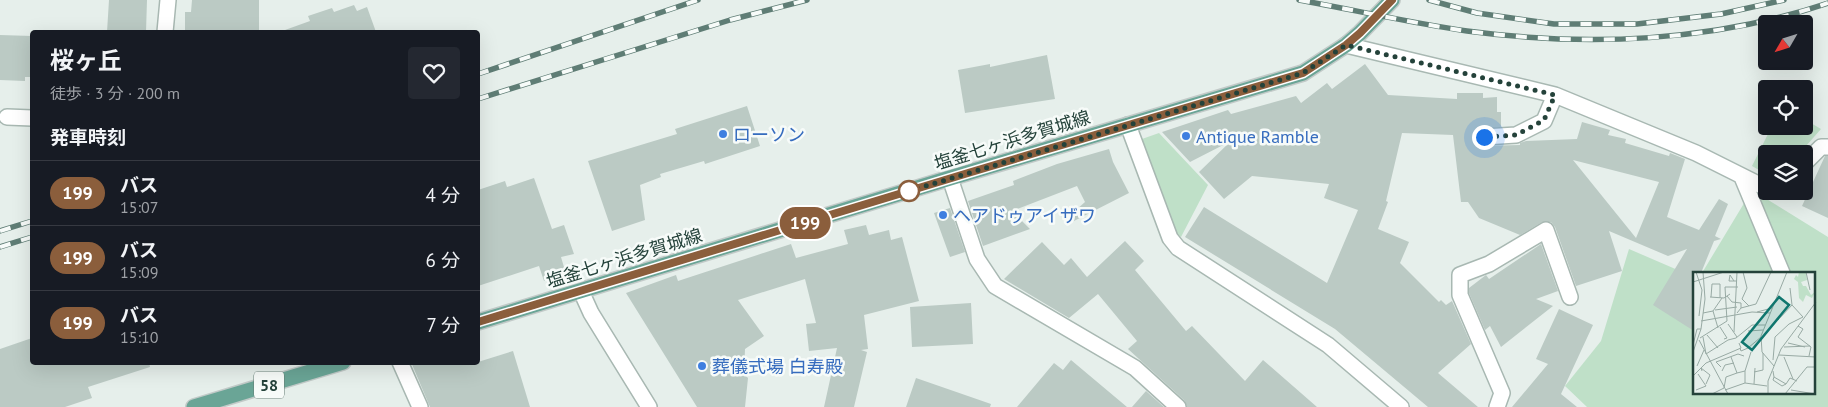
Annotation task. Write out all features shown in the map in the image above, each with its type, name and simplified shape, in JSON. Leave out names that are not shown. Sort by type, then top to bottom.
[{"type":"main road","name":"塩釜七ヶ浜多賀城線","points":[[480,321],[1303,73],[1346,45],[1392,0]]},
{"type":"main road","name":"58","points":[[204,406],[334,365]]},
{"type":"street","points":[[165,30],[168,0]]},
{"type":"street","points":[[1346,45],[1555,95],[1696,153],[1758,184]]},
{"type":"street","points":[[1484,137],[1516,135],[1544,120],[1555,95]]},
{"type":"street","points":[[7,117],[30,118]]},
{"type":"street","points":[[1128,125],[1170,238],[1178,248],[1328,345],[1401,407]]},
{"type":"street","points":[[1813,154],[1820,147],[1828,147]]},
{"type":"street","points":[[1742,177],[1782,272]]},
{"type":"street","points":[[950,178],[977,258],[995,286],[1135,368],[1178,407]]},
{"type":"street","points":[[1498,407],[1502,393],[1460,295],[1460,275],[1489,264],[1546,230],[1570,297]]},
{"type":"street","points":[[581,292],[591,313],[649,407]]},
{"type":"street","points":[[401,365],[420,407]]},
{"type":"green space","points":[[1813,124],[1821,129],[1807,145],[1762,145],[1768,135],[1813,135]]},
{"type":"green space","points":[[1159,133],[1208,185],[1181,237],[1177,234],[1142,139]]},
{"type":"green space","points":[[1758,154],[1758,169],[1752,166]]},
{"type":"green space","points":[[1752,190],[1758,194],[1758,200],[1768,200],[1828,237],[1828,407],[1587,407],[1565,386],[1601,341],[1629,249],[1693,277],[1693,394],[1816,394],[1816,272],[1703,272]]},
{"type":"building","points":[[109,0],[147,0],[146,30],[107,30]]},
{"type":"building","points":[[192,0],[259,0],[259,30],[185,30],[185,12],[191,12]]},
{"type":"building","points":[[354,5],[357,11],[367,7],[375,30],[285,30],[310,21],[308,16],[332,8],[334,12]]},
{"type":"building","points":[[0,35],[30,36],[30,77],[25,77],[25,81],[0,80]]},
{"type":"building","points":[[1047,55],[1055,99],[965,113],[958,70],[990,64],[990,67]]},
{"type":"building","points":[[1365,64],[1388,95],[1457,99],[1457,93],[1483,93],[1483,98],[1497,97],[1497,112],[1501,112],[1501,127],[1478,130],[1475,138],[1480,146],[1520,145],[1520,143],[1526,141],[1577,139],[1582,122],[1610,130],[1608,135],[1626,139],[1625,143],[1669,156],[1670,153],[1685,159],[1667,217],[1699,230],[1719,199],[1728,204],[1715,236],[1721,239],[1714,241],[1701,272],[1693,272],[1693,330],[1653,305],[1687,249],[1668,256],[1609,231],[1622,271],[1576,286],[1555,227],[1551,222],[1542,222],[1520,235],[1479,218],[1468,202],[1461,202],[1453,135],[1402,133],[1386,201],[1388,202],[1378,229],[1409,242],[1400,263],[1439,302],[1441,300],[1446,305],[1452,301],[1471,344],[1438,373],[1478,407],[1428,407],[1335,329],[1185,237],[1204,207],[1327,283],[1358,210],[1324,198],[1329,184],[1252,176],[1224,199],[1199,172],[1231,141],[1190,162],[1162,132],[1228,110],[1231,114],[1296,96],[1301,103],[1327,83],[1332,89]],"holes":[[[1573,160],[1659,182],[1636,238]]]},
{"type":"building","points":[[747,106],[760,146],[705,164],[704,161],[660,174],[661,177],[640,185],[645,220],[612,231],[588,161],[677,134],[675,129]]},
{"type":"building","points":[[1109,149],[1113,162],[1129,193],[1070,223],[1067,218],[1085,202],[1077,186],[1012,211],[1030,229],[983,246],[968,201],[1014,185],[1013,181],[1057,164]]},
{"type":"building","points":[[1825,156],[1828,156],[1828,218],[1802,206],[1805,200],[1813,200],[1813,182]]},
{"type":"building","points":[[534,178],[552,229],[564,225],[574,254],[561,257],[566,274],[544,281],[539,266],[480,285],[480,189],[505,181],[507,187]]},
{"type":"building","points":[[950,208],[965,252],[950,257],[934,213]]},
{"type":"building","points":[[866,225],[869,235],[889,230],[891,240],[902,237],[919,301],[864,315],[868,349],[861,350],[867,352],[854,407],[824,407],[837,348],[809,351],[806,324],[816,323],[805,279],[738,300],[764,336],[745,349],[744,374],[748,378],[745,407],[697,407],[626,293],[676,275],[678,281],[791,244],[796,258],[848,244],[844,230]]},
{"type":"building","points":[[1125,241],[1144,261],[1135,270],[1186,331],[1192,326],[1245,381],[1263,360],[1317,407],[1187,407],[1184,400],[1128,349],[1137,341],[1098,294],[1069,318],[1004,279],[1042,242],[1064,265],[1071,258],[1087,277]]},
{"type":"building","points":[[1541,244],[1558,291],[1536,299],[1553,306],[1501,347],[1490,326],[1485,330],[1469,293],[1469,288],[1486,275],[1489,279]]},
{"type":"building","points":[[971,303],[973,344],[912,347],[910,307]]},
{"type":"building","points":[[1559,309],[1593,325],[1561,394],[1577,407],[1512,407],[1548,364],[1536,359]]},
{"type":"building","points":[[30,339],[30,365],[150,365],[150,367],[88,387],[92,398],[65,407],[0,407],[0,349]]},
{"type":"building","points":[[513,351],[530,407],[430,407],[412,365],[480,365],[480,361]]},
{"type":"building","points":[[1071,360],[1127,407],[1017,407],[1054,363],[1063,370]]},
{"type":"building","points":[[916,378],[991,404],[990,407],[906,407]]},
{"type":"building","points":[[1146,391],[1164,407],[1132,407]]},
{"type":"railway","points":[[480,73],[698,0]]},
{"type":"railway","points":[[480,98],[730,20],[807,0]]},
{"type":"railway","points":[[1299,0],[1467,31],[1558,39],[1649,38],[1695,33],[1740,26],[1828,3]]},
{"type":"railway","points":[[1429,0],[1477,13],[1554,24],[1637,24],[1721,14],[1784,0]]},
{"type":"railway","points":[[0,231],[30,222]]},
{"type":"railway","points":[[0,247],[30,238]]},
{"type":"bus line","name":"199","points":[[480,321],[1303,73],[1346,45],[1392,0]]},
{"type":"place","name":"ローソン","points":[[723,134]]},
{"type":"place","name":"Antique Ramble","points":[[1186,136]]},
{"type":"place","name":"ヘアドゥアイザワ","points":[[943,215]]},
{"type":"place","name":"葬儀式場 白寿殿","points":[[702,366]]},
{"type":"route","points":[[909,191],[1303,73],[1346,45],[1555,95],[1544,120],[1516,135],[1484,137]]}]
